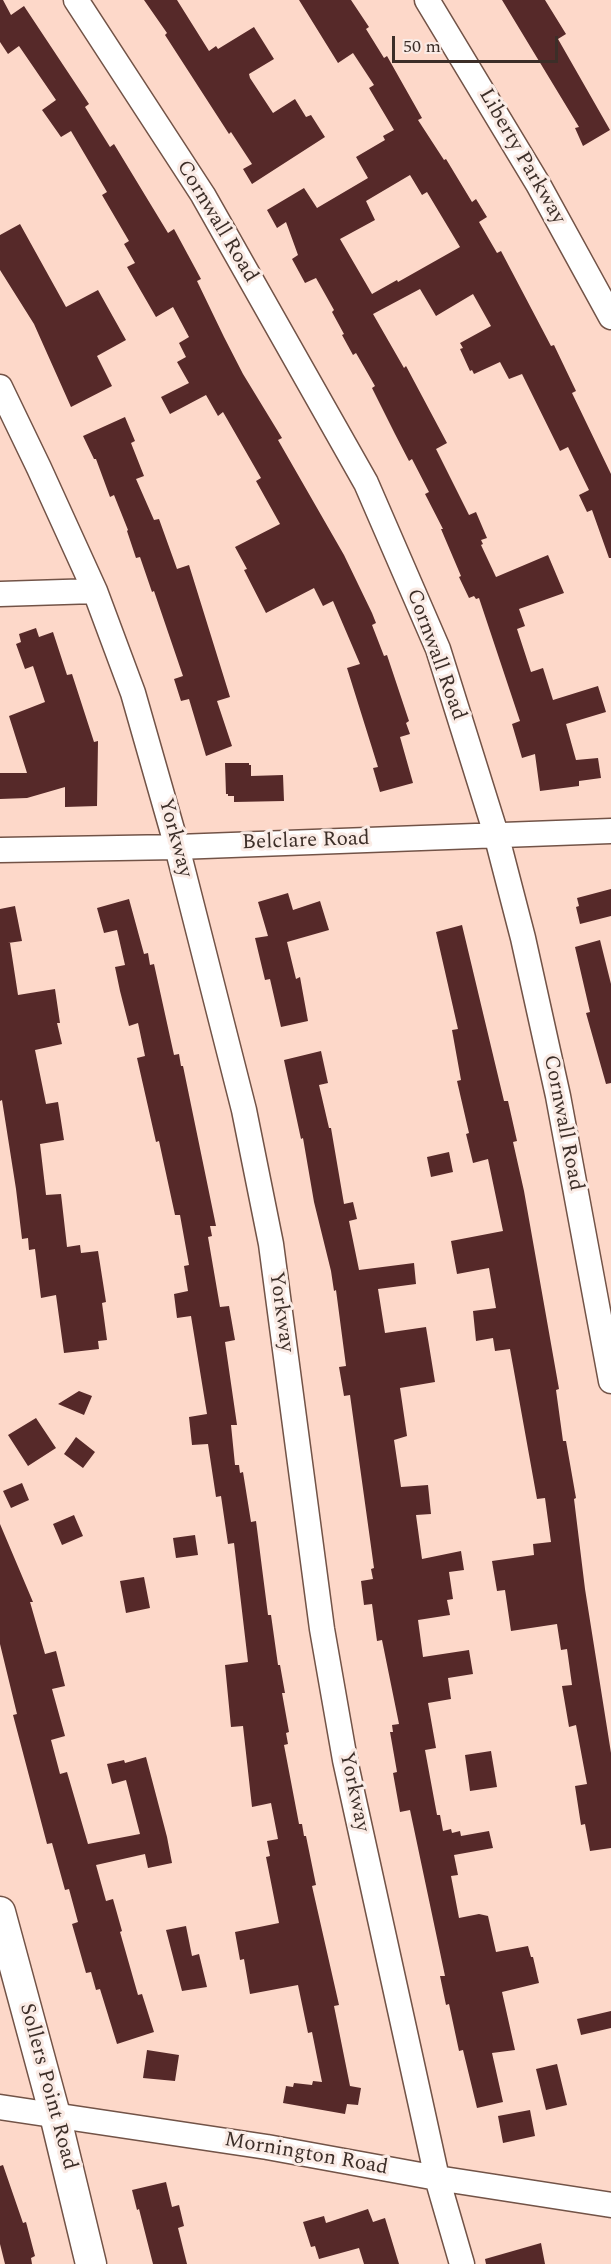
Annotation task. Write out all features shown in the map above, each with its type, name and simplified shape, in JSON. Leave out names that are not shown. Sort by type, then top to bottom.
[{"type":"main road","name":"Sollers Point Road","points":[[0,1912],[55,2115],[91,2264]]},
{"type":"street","name":"Cornwall Road","points":[[76,0],[203,195],[366,483],[438,649],[496,834],[523,939],[558,1096],[611,1381]]},
{"type":"street","name":"Liberty Parkway","points":[[427,0],[538,184],[611,317]]},
{"type":"street","name":"Yorkway","points":[[0,387],[94,591],[133,693],[177,847],[244,1110],[268,1233],[322,1629],[345,1760],[437,2178],[462,2264]]},
{"type":"street","points":[[0,594],[94,591]]},
{"type":"street","name":"Belclare Road","points":[[0,850],[177,847],[611,831]]},
{"type":"street","name":"Mornington Road","points":[[0,2107],[267,2147],[437,2178],[611,2205]]},
{"type":"building","points":[[0,0],[3,0],[11,15],[24,6],[89,104],[85,107],[110,147],[114,144],[168,233],[174,229],[201,279],[197,281],[224,337],[243,374],[282,438],[278,440],[344,555],[372,613],[376,623],[372,625],[384,656],[387,655],[409,721],[406,723],[410,734],[400,737],[413,783],[380,792],[373,768],[378,767],[347,668],[360,664],[333,601],[323,606],[314,588],[266,613],[235,547],[280,524],[256,481],[261,478],[223,412],[218,416],[206,395],[170,414],[161,397],[189,383],[177,362],[186,357],[179,343],[189,337],[173,307],[156,317],[127,267],[135,263],[124,244],[129,241],[102,195],[107,192],[71,131],[61,137],[42,110],[56,100],[19,46],[8,54],[0,42]]},
{"type":"building","points":[[144,0],[177,0],[209,51],[216,46],[218,49],[254,27],[274,59],[249,74],[250,78],[273,113],[295,99],[306,117],[311,115],[325,137],[252,184],[243,169],[252,164],[231,132],[229,134]]},
{"type":"building","points":[[299,0],[351,0],[369,27],[366,29],[384,58],[387,56],[422,118],[418,120],[444,160],[446,159],[472,202],[476,199],[487,217],[479,222],[497,253],[501,251],[551,346],[554,345],[576,391],[572,393],[611,474],[611,558],[609,558],[592,510],[587,512],[579,495],[589,490],[568,447],[560,451],[522,374],[509,379],[500,362],[474,374],[472,370],[470,371],[460,349],[463,348],[460,343],[491,326],[473,294],[436,316],[420,289],[373,314],[404,368],[406,366],[447,443],[436,449],[469,515],[476,512],[487,538],[481,540],[483,544],[481,545],[496,577],[548,555],[564,593],[519,609],[525,626],[517,629],[531,672],[543,668],[553,700],[598,686],[606,712],[566,724],[576,760],[598,758],[601,778],[579,781],[579,786],[540,791],[535,754],[522,758],[512,724],[520,721],[479,598],[476,599],[474,596],[469,598],[441,529],[443,529],[425,494],[429,492],[412,459],[409,461],[395,434],[372,388],[375,386],[356,353],[353,355],[342,335],[344,334],[332,312],[334,310],[316,278],[305,283],[292,259],[298,255],[286,222],[277,228],[267,210],[304,188],[317,208],[368,178],[356,157],[385,140],[383,136],[394,130],[369,88],[374,85],[353,53],[338,63]],"holes":[[[410,175],[422,195],[427,192],[460,247],[372,294],[340,239],[375,220],[366,201]]]},
{"type":"building","points":[[502,0],[545,0],[566,34],[558,39],[610,130],[583,146],[575,128],[579,127]]},
{"type":"building","points":[[20,224],[66,307],[98,290],[126,340],[97,356],[112,386],[71,407],[34,324],[0,270],[0,235]]},
{"type":"building","points":[[125,417],[135,441],[131,443],[144,476],[136,479],[154,520],[159,519],[177,569],[189,565],[230,697],[217,701],[232,746],[206,756],[189,699],[181,701],[174,679],[183,676],[154,591],[152,592],[140,557],[136,558],[114,495],[110,497],[96,459],[83,436]]},
{"type":"building","points":[[36,628],[39,637],[53,632],[67,675],[72,674],[94,742],[98,741],[97,806],[65,807],[65,787],[27,798],[0,799],[0,773],[27,773],[9,716],[45,702],[33,666],[25,669],[16,644],[21,642],[19,634]]},
{"type":"building","points":[[225,763],[249,763],[251,776],[283,775],[284,801],[234,802],[234,796],[226,794]]},
{"type":"building","points":[[611,889],[611,916],[580,924],[576,907],[579,906],[577,898]]},
{"type":"building","points":[[288,893],[293,910],[320,901],[329,930],[287,942],[296,979],[300,977],[308,1021],[281,1027],[270,979],[265,980],[255,938],[268,936],[258,902]]},
{"type":"building","points":[[129,899],[144,954],[148,953],[150,965],[154,964],[174,1055],[179,1054],[181,1066],[183,1066],[216,1226],[210,1226],[212,1236],[208,1237],[220,1307],[229,1306],[235,1340],[225,1342],[237,1425],[231,1425],[235,1465],[239,1465],[240,1473],[243,1472],[251,1522],[256,1521],[268,1615],[271,1615],[278,1665],[280,1665],[285,1693],[282,1693],[289,1732],[286,1733],[288,1744],[284,1745],[299,1824],[302,1824],[304,1836],[306,1836],[316,1885],[312,1886],[339,2005],[334,2006],[350,2086],[361,2088],[358,2105],[347,2104],[345,2114],[283,2103],[286,2086],[293,2087],[294,2083],[312,2085],[313,2081],[322,2082],[312,2032],[308,2033],[298,1985],[250,1994],[244,1959],[240,1960],[235,1932],[279,1923],[266,1857],[270,1856],[267,1841],[278,1839],[271,1803],[252,1807],[243,1726],[231,1727],[225,1665],[248,1662],[234,1543],[228,1544],[221,1496],[216,1497],[208,1444],[192,1445],[189,1417],[207,1414],[191,1316],[177,1318],[174,1294],[188,1291],[184,1266],[189,1265],[180,1215],[175,1215],[159,1141],[156,1142],[137,1058],[145,1056],[138,1023],[129,1026],[120,991],[115,967],[125,965],[117,930],[104,933],[97,908]]},
{"type":"building","points":[[15,906],[22,941],[8,943],[10,943],[18,995],[55,989],[60,1023],[57,1023],[62,1044],[35,1050],[46,1104],[58,1102],[64,1140],[40,1144],[46,1195],[61,1194],[67,1247],[80,1245],[81,1253],[98,1251],[106,1302],[102,1303],[107,1340],[98,1341],[99,1349],[64,1353],[56,1295],[41,1298],[35,1249],[29,1250],[28,1238],[22,1239],[2,1100],[0,1101],[0,909]]},
{"type":"building","points":[[462,925],[504,1101],[508,1101],[517,1141],[513,1142],[524,1191],[559,1389],[556,1390],[563,1441],[566,1441],[576,1498],[574,1499],[585,1589],[611,1753],[611,1848],[590,1851],[585,1824],[581,1825],[575,1786],[587,1784],[576,1725],[569,1727],[562,1686],[572,1685],[567,1649],[561,1650],[557,1624],[511,1631],[505,1590],[497,1591],[492,1561],[534,1555],[533,1544],[551,1542],[545,1498],[537,1499],[510,1349],[495,1351],[493,1338],[476,1341],[473,1311],[496,1308],[489,1268],[457,1274],[451,1241],[503,1231],[488,1159],[473,1163],[466,1134],[469,1133],[457,1081],[461,1080],[452,1030],[458,1029],[436,932]]},
{"type":"building","points":[[600,940],[611,984],[611,1083],[606,1084],[586,1013],[590,1012],[575,947]]},
{"type":"building","points":[[321,1051],[328,1083],[319,1085],[329,1128],[331,1128],[344,1204],[353,1202],[357,1219],[349,1221],[359,1270],[414,1263],[416,1284],[378,1289],[385,1333],[426,1327],[435,1382],[400,1388],[407,1436],[394,1440],[401,1487],[428,1485],[431,1514],[416,1515],[422,1559],[461,1551],[464,1570],[449,1572],[453,1599],[447,1600],[450,1615],[418,1620],[423,1657],[469,1650],[473,1674],[448,1678],[451,1699],[428,1703],[436,1748],[425,1750],[437,1815],[440,1815],[443,1831],[451,1829],[452,1833],[460,1831],[461,1836],[489,1831],[493,1848],[454,1855],[458,1875],[451,1876],[459,1918],[479,1914],[488,1916],[496,1952],[528,1946],[539,1983],[502,1992],[515,2050],[492,2053],[503,2102],[477,2108],[463,2050],[459,2051],[449,2004],[446,2005],[440,1976],[445,1976],[410,1810],[400,1812],[393,1773],[397,1772],[390,1732],[393,1732],[392,1725],[399,1724],[382,1640],[377,1641],[372,1604],[364,1605],[361,1581],[373,1579],[371,1569],[374,1568],[350,1395],[344,1396],[339,1367],[346,1366],[336,1290],[334,1291],[314,1202],[303,1138],[301,1139],[284,1060]]},
{"type":"building","points":[[449,1152],[453,1172],[431,1177],[427,1157]]},
{"type":"building","points":[[79,1391],[92,1396],[84,1415],[58,1404]]},
{"type":"building","points":[[36,1418],[56,1448],[28,1466],[8,1435]]},
{"type":"building","points":[[76,1437],[95,1452],[83,1468],[64,1454]]},
{"type":"building","points":[[22,1483],[29,1500],[11,1508],[3,1491]]},
{"type":"building","points":[[74,1515],[83,1536],[62,1545],[53,1524]]},
{"type":"building","points":[[0,1524],[33,1602],[30,1602],[45,1654],[56,1651],[65,1686],[52,1689],[65,1736],[51,1740],[60,1774],[67,1772],[88,1844],[140,1834],[126,1780],[112,1784],[107,1764],[124,1760],[125,1763],[146,1757],[167,1837],[172,1863],[148,1868],[145,1854],[96,1865],[106,1901],[113,1899],[138,1995],[142,1994],[154,2032],[117,2044],[100,1989],[96,1990],[91,1972],[86,1973],[72,1924],[78,1922],[69,1889],[65,1890],[52,1843],[47,1844],[13,1715],[17,1714],[0,1644]]},
{"type":"building","points":[[195,1535],[198,1555],[176,1558],[173,1538]]},
{"type":"building","points":[[144,1577],[150,1608],[126,1613],[120,1581]]},
{"type":"building","points":[[491,1751],[497,1787],[470,1791],[465,1755]]},
{"type":"building","points":[[186,1926],[192,1956],[199,1954],[207,1987],[182,1991],[166,1930]]},
{"type":"building","points":[[611,2011],[611,2028],[581,2035],[577,2019]]},
{"type":"building","points":[[147,2050],[179,2055],[175,2081],[143,2078]]},
{"type":"building","points":[[557,2064],[567,2105],[546,2110],[536,2069]]},
{"type":"building","points":[[530,2110],[535,2136],[503,2143],[498,2116]]},
{"type":"building","points":[[3,2165],[23,2223],[26,2222],[35,2256],[31,2258],[32,2264],[5,2264],[0,2244],[0,2166]]},
{"type":"building","points":[[166,2182],[172,2207],[179,2205],[184,2226],[178,2228],[187,2264],[153,2264],[139,2209],[137,2210],[132,2190]]},
{"type":"building","points":[[368,2209],[373,2222],[385,2218],[399,2264],[364,2264],[359,2248],[319,2259],[315,2246],[311,2247],[303,2222],[324,2216],[326,2223]]},
{"type":"building","points":[[541,2243],[545,2264],[486,2264],[485,2259]]}]
